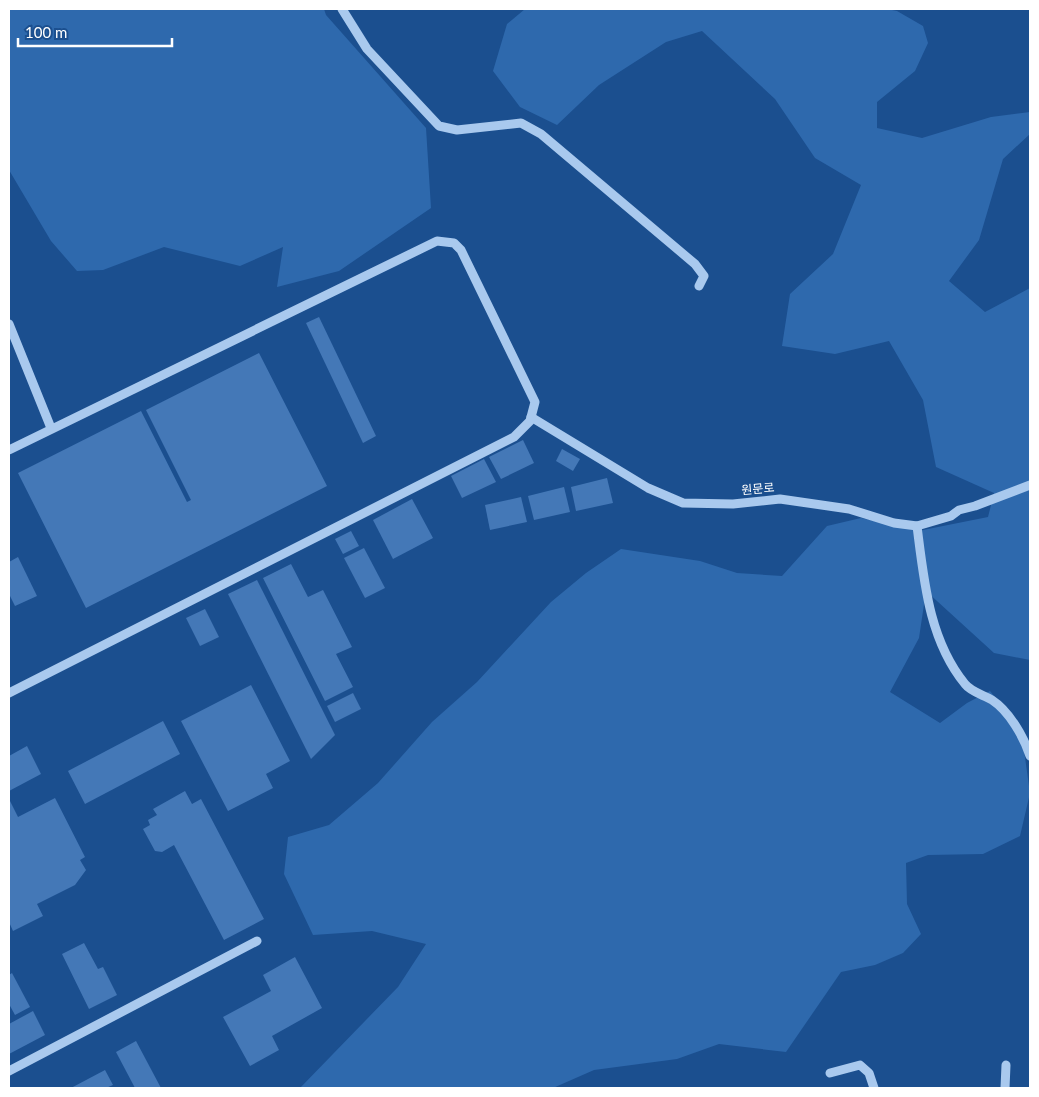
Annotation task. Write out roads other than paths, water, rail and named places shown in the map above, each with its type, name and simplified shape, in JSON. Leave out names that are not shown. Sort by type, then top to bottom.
[{"type":"street","points":[[342,9],[367,49],[439,126],[457,130],[521,123],[541,134],[695,264],[704,276],[699,286]]},
{"type":"street","points":[[9,450],[437,240],[446,240],[454,243],[466,260],[535,402],[530,422],[514,437],[9,693]]},
{"type":"street","points":[[9,324],[52,428]]},
{"type":"street","name":"원문로","points":[[531,417],[648,488],[683,503],[733,504],[780,499],[849,510],[894,523],[917,526],[951,516],[959,510],[976,506],[1030,486]]},
{"type":"street","points":[[917,526],[928,606],[946,657],[967,686],[993,701],[1007,716],[1025,741],[1030,756]]},
{"type":"street","points":[[9,1071],[257,941]]},
{"type":"street","points":[[830,1073],[860,1065],[869,1073],[874,1088]]},
{"type":"street","points":[[1006,1065],[1006,1088]]}]
